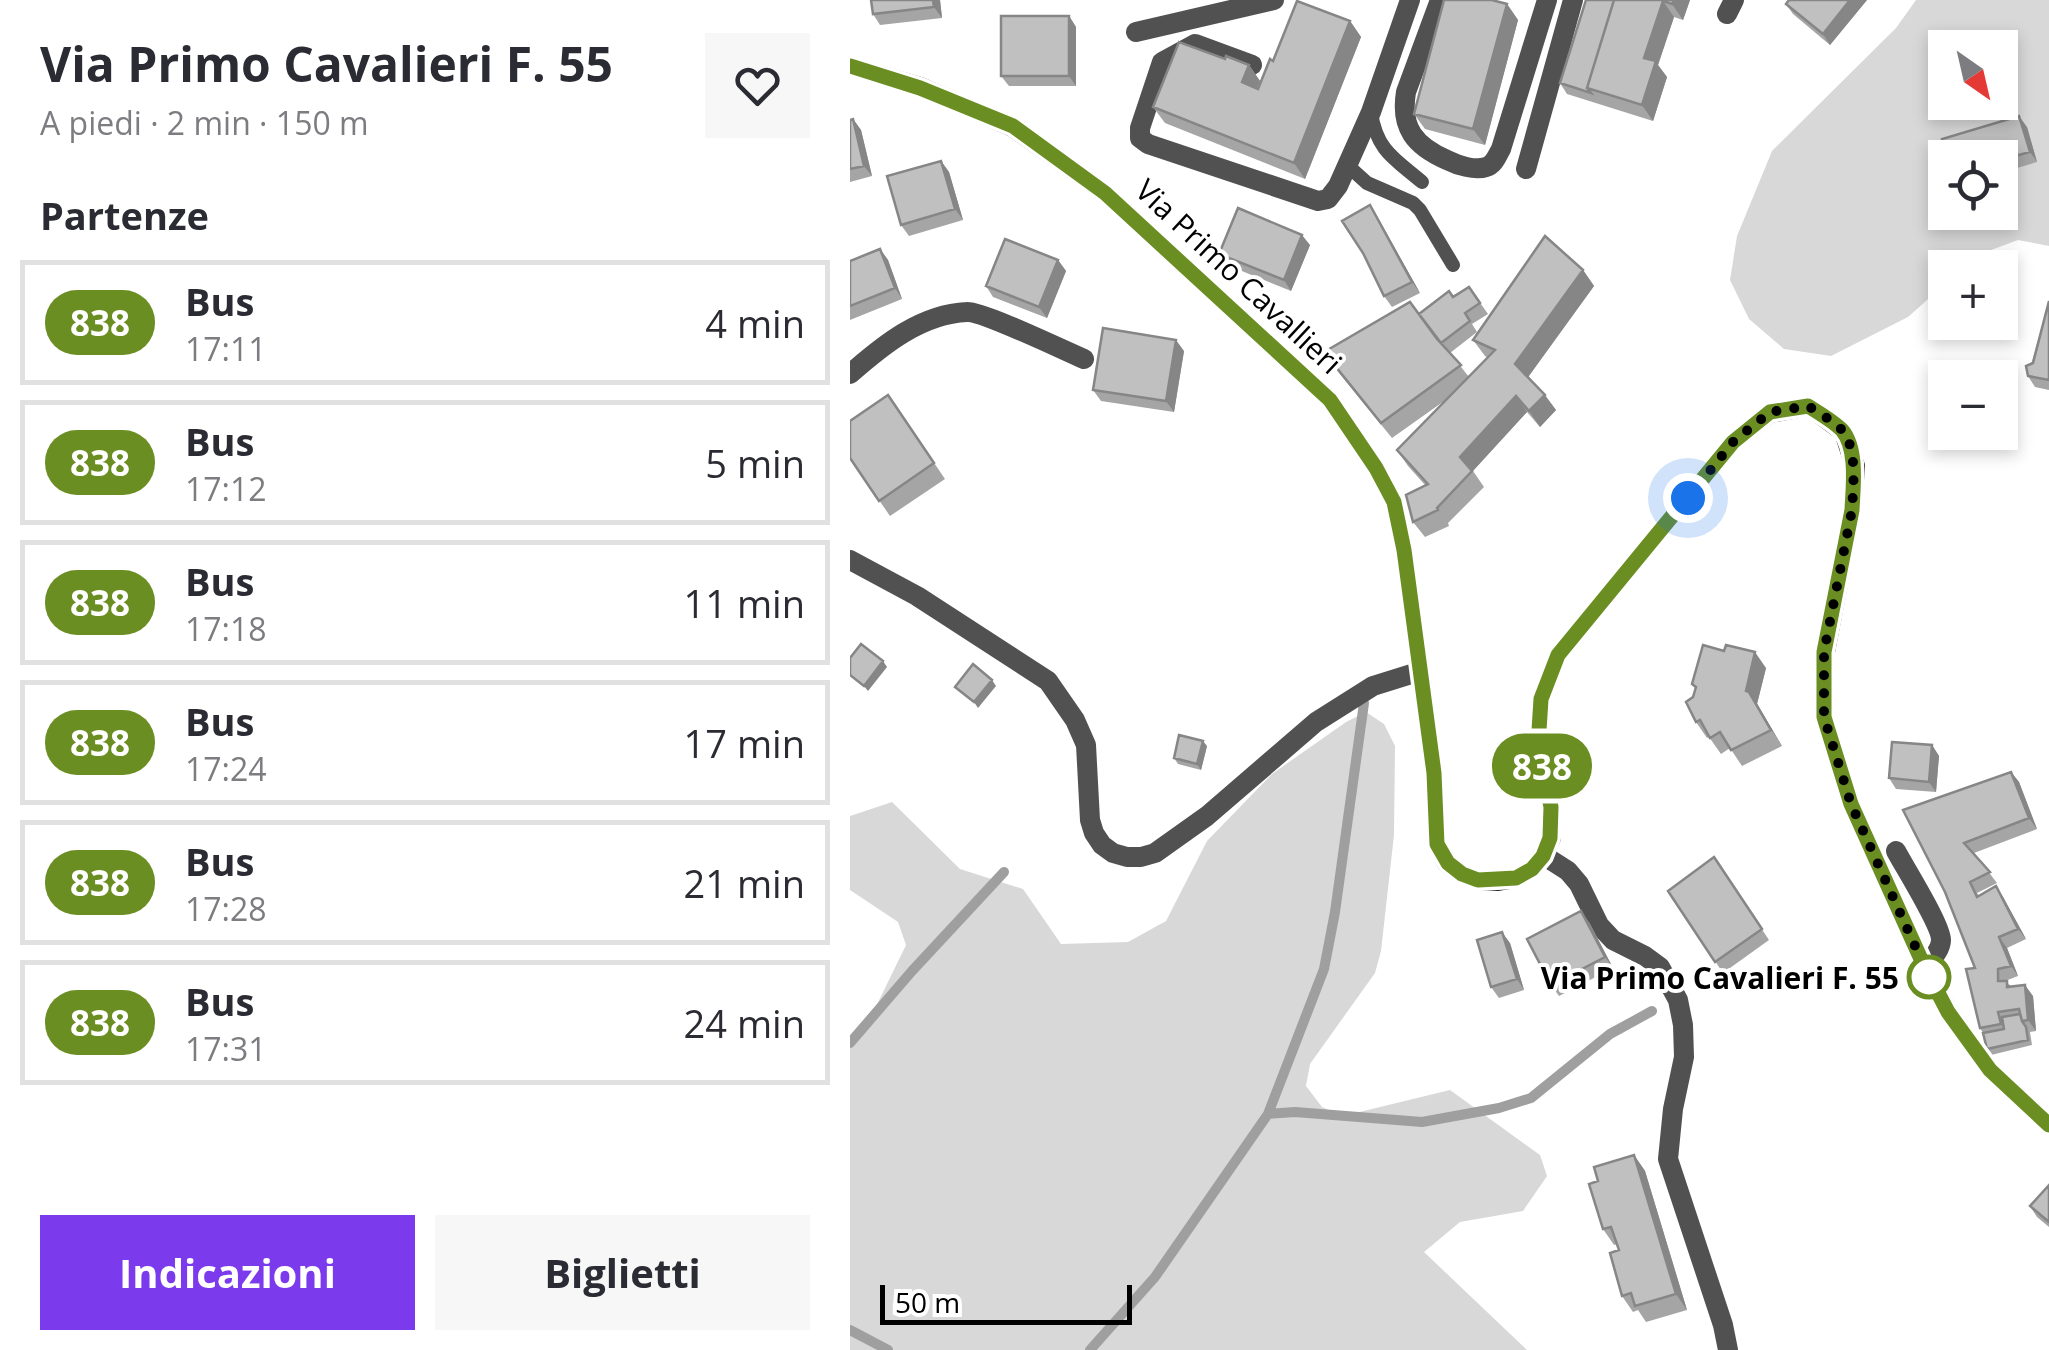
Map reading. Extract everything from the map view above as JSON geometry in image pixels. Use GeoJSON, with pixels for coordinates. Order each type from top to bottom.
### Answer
{"type":"FeatureCollection","features":[{"type":"Feature","properties":{"kind":"main road","name":"Via Primo Cavallieri"},"geometry":{"type":"LineString","coordinates":[[850,66],[920,88],[1013,126],[1105,193],[1330,400],[1394,502],[1434,773],[1437,844],[1448,863],[1478,880],[1516,878],[1532,869],[1543,856]]}},
{"type":"Feature","properties":{"kind":"main road"},"geometry":{"type":"LineString","coordinates":[[1543,856],[1550,838],[1551,807],[1538,746],[1541,699],[1558,655],[1733,442],[1770,412],[1808,406],[1844,432],[1855,466],[1852,510],[1824,652],[1824,717],[1851,804],[1948,1012],[1990,1070],[2049,1124]]}},
{"type":"Feature","properties":{"kind":"street"},"geometry":{"type":"LineString","coordinates":[[1136,32],[1274,0]]}},
{"type":"Feature","properties":{"kind":"street"},"geometry":{"type":"LineString","coordinates":[[1252,65],[1195,44],[1162,62],[1140,138],[1318,201],[1328,199],[1371,112],[1410,0]]}},
{"type":"Feature","properties":{"kind":"street"},"geometry":{"type":"LineString","coordinates":[[1440,0],[1406,92],[1408,124],[1415,141],[1431,154],[1459,166],[1484,168],[1494,162],[1501,149],[1547,0]]}},
{"type":"Feature","properties":{"kind":"street"},"geometry":{"type":"LineString","coordinates":[[1526,168],[1573,0]]}},
{"type":"Feature","properties":{"kind":"street"},"geometry":{"type":"LineString","coordinates":[[850,374],[906,330],[970,311],[1084,359]]}},
{"type":"Feature","properties":{"kind":"street"},"geometry":{"type":"LineString","coordinates":[[850,560],[917,596],[1048,681],[1075,720],[1086,745],[1094,833],[1102,845],[1127,857],[1155,853],[1207,816],[1316,722],[1373,686],[1420,672]]}},
{"type":"Feature","properties":{"kind":"street"},"geometry":{"type":"LineString","coordinates":[[1896,851],[1942,938],[1925,968]]}},
{"type":"Feature","properties":{"kind":"street"},"geometry":{"type":"LineString","coordinates":[[1543,856],[1568,871],[1579,884],[1599,925],[1613,940],[1660,967],[1678,1000],[1684,1057],[1668,1160],[1728,1350]]}},
{"type":"Feature","properties":{"kind":"lane"},"geometry":{"type":"LineString","coordinates":[[1371,112],[1378,139],[1386,151],[1422,182]]}},
{"type":"Feature","properties":{"kind":"lane"},"geometry":{"type":"LineString","coordinates":[[1347,164],[1367,183],[1413,203],[1452,265]]}},
{"type":"Feature","properties":{"kind":"shaded area"},"geometry":{"type":"Polygon","coordinates":[[[1916,0],[2049,0],[2049,246],[2018,240],[1991,250],[1928,250],[1928,299],[1908,317],[1831,356],[1784,349],[1749,319],[1730,280],[1737,236],[1772,151],[1896,28],[1916,0]]]}},
{"type":"Feature","properties":{"kind":"shaded area"},"geometry":{"type":"Polygon","coordinates":[[[1366,712],[1384,724],[1395,746],[1394,835],[1381,951],[1375,973],[1310,1064],[1306,1086],[1322,1107],[1343,1116],[1450,1090],[1540,1155],[1547,1176],[1523,1211],[1460,1222],[1424,1252],[1527,1350],[850,1350],[850,1042],[867,1025],[906,945],[898,922],[850,890],[850,816],[892,802],[960,869],[1023,889],[1061,944],[1128,942],[1166,921],[1207,841],[1272,774],[1366,712]]]}},
{"type":"Feature","properties":{"kind":"building"},"geometry":{"type":"Polygon","coordinates":[[[871,0],[933,0],[934,7],[873,14],[871,0]]]}},
{"type":"Feature","properties":{"kind":"building"},"geometry":{"type":"Polygon","coordinates":[[[1444,0],[1492,0],[1507,4],[1473,129],[1414,114],[1444,0]]]}},
{"type":"Feature","properties":{"kind":"building"},"geometry":{"type":"Polygon","coordinates":[[[1586,0],[1614,0],[1587,88],[1591,93],[1560,83],[1586,0]]]}},
{"type":"Feature","properties":{"kind":"building"},"geometry":{"type":"Polygon","coordinates":[[[1614,0],[1674,0],[1672,4],[1663,1],[1644,58],[1656,61],[1642,105],[1587,88],[1614,0]]]}},
{"type":"Feature","properties":{"kind":"building"},"geometry":{"type":"Polygon","coordinates":[[[1789,0],[1850,0],[1823,34],[1786,4],[1789,0]]]}},
{"type":"Feature","properties":{"kind":"building"},"geometry":{"type":"Polygon","coordinates":[[[1297,1],[1350,21],[1294,163],[1153,107],[1179,42],[1249,65],[1242,82],[1258,89],[1297,1]]]}},
{"type":"Feature","properties":{"kind":"building"},"geometry":{"type":"Polygon","coordinates":[[[1001,16],[1069,16],[1069,76],[1001,76],[1001,16]]]}},
{"type":"Feature","properties":{"kind":"building"},"geometry":{"type":"Polygon","coordinates":[[[2018,116],[2030,152],[2018,155],[2018,140],[1942,140],[2006,120],[2018,120],[2018,116]]]}},
{"type":"Feature","properties":{"kind":"building"},"geometry":{"type":"Polygon","coordinates":[[[853,119],[864,166],[850,169],[850,120],[853,119]]]}},
{"type":"Feature","properties":{"kind":"building"},"geometry":{"type":"Polygon","coordinates":[[[941,161],[955,209],[901,225],[887,176],[941,161]]]}},
{"type":"Feature","properties":{"kind":"building"},"geometry":{"type":"Polygon","coordinates":[[[1370,205],[1412,282],[1384,296],[1342,221],[1370,205]]]}},
{"type":"Feature","properties":{"kind":"building"},"geometry":{"type":"Polygon","coordinates":[[[1238,208],[1302,235],[1284,280],[1219,254],[1238,208]]]}},
{"type":"Feature","properties":{"kind":"building"},"geometry":{"type":"Polygon","coordinates":[[[1545,236],[1583,270],[1515,364],[1545,395],[1529,411],[1516,396],[1460,457],[1472,471],[1438,510],[1413,522],[1406,495],[1428,484],[1397,450],[1495,350],[1473,340],[1545,236]]]}},
{"type":"Feature","properties":{"kind":"building"},"geometry":{"type":"Polygon","coordinates":[[[1005,239],[1058,260],[1039,307],[986,286],[1005,239]]]}},
{"type":"Feature","properties":{"kind":"building"},"geometry":{"type":"Polygon","coordinates":[[[880,249],[895,288],[850,306],[850,261],[880,249]]]}},
{"type":"Feature","properties":{"kind":"building"},"geometry":{"type":"Polygon","coordinates":[[[1469,287],[1480,303],[1465,313],[1470,321],[1441,343],[1419,314],[1449,291],[1453,297],[1469,287]]]}},
{"type":"Feature","properties":{"kind":"building"},"geometry":{"type":"Polygon","coordinates":[[[2049,301],[2049,380],[2028,376],[2026,366],[2033,363],[2049,301]]]}},
{"type":"Feature","properties":{"kind":"building"},"geometry":{"type":"Polygon","coordinates":[[[1410,302],[1461,365],[1381,423],[1324,352],[1410,302]]]}},
{"type":"Feature","properties":{"kind":"building"},"geometry":{"type":"Polygon","coordinates":[[[1103,328],[1176,340],[1166,401],[1093,390],[1103,328]]]}},
{"type":"Feature","properties":{"kind":"building"},"geometry":{"type":"Polygon","coordinates":[[[888,395],[934,463],[879,501],[850,458],[850,421],[888,395]]]}},
{"type":"Feature","properties":{"kind":"building"},"geometry":{"type":"Polygon","coordinates":[[[861,644],[883,661],[864,686],[850,675],[850,658],[861,644]]]}},
{"type":"Feature","properties":{"kind":"building"},"geometry":{"type":"Polygon","coordinates":[[[1703,645],[1724,651],[1726,645],[1755,652],[1746,691],[1771,730],[1731,750],[1720,732],[1710,738],[1700,720],[1696,722],[1686,702],[1693,697],[1696,687],[1692,684],[1703,645]]]}},
{"type":"Feature","properties":{"kind":"building"},"geometry":{"type":"Polygon","coordinates":[[[973,664],[992,680],[974,702],[955,687],[973,664]]]}},
{"type":"Feature","properties":{"kind":"building"},"geometry":{"type":"Polygon","coordinates":[[[1179,735],[1203,741],[1197,764],[1174,758],[1179,735]]]}},
{"type":"Feature","properties":{"kind":"building"},"geometry":{"type":"Polygon","coordinates":[[[1892,742],[1932,745],[1929,782],[1889,778],[1892,742]]]}},
{"type":"Feature","properties":{"kind":"building"},"geometry":{"type":"Polygon","coordinates":[[[2011,772],[2029,818],[1964,843],[1990,872],[1970,882],[1977,897],[1996,886],[2018,929],[1999,937],[2011,966],[1998,969],[1998,981],[2007,981],[2007,987],[2025,985],[2028,1020],[2022,1021],[2019,1009],[1998,1012],[2001,1024],[1980,1028],[1966,969],[1975,968],[1945,892],[1903,810],[2011,772]]]}},
{"type":"Feature","properties":{"kind":"building"},"geometry":{"type":"Polygon","coordinates":[[[1714,857],[1762,929],[1715,962],[1668,891],[1714,857]]]}},
{"type":"Feature","properties":{"kind":"building"},"geometry":{"type":"Polygon","coordinates":[[[1581,911],[1605,957],[1551,985],[1527,939],[1581,911]]]}},
{"type":"Feature","properties":{"kind":"building"},"geometry":{"type":"Polygon","coordinates":[[[1502,932],[1517,979],[1491,987],[1477,940],[1502,932]]]}},
{"type":"Feature","properties":{"kind":"building"},"geometry":{"type":"Polygon","coordinates":[[[2020,1014],[2028,1040],[1987,1049],[1983,1033],[2004,1029],[2002,1017],[2020,1014]]]}},
{"type":"Feature","properties":{"kind":"building"},"geometry":{"type":"Polygon","coordinates":[[[1634,1155],[1676,1294],[1635,1306],[1631,1293],[1622,1296],[1610,1253],[1619,1250],[1611,1227],[1603,1229],[1589,1184],[1598,1181],[1594,1167],[1634,1155]]]}},
{"type":"Feature","properties":{"kind":"building"},"geometry":{"type":"Polygon","coordinates":[[[2049,1185],[2049,1222],[2030,1206],[2049,1185]]]}},
{"type":"Feature","properties":{"kind":"waterway"},"geometry":{"type":"LineString","coordinates":[[1090,1350],[1155,1277],[1268,1114],[1324,969],[1364,703]]}},
{"type":"Feature","properties":{"kind":"waterway"},"geometry":{"type":"LineString","coordinates":[[850,1043],[1004,872]]}},
{"type":"Feature","properties":{"kind":"waterway"},"geometry":{"type":"LineString","coordinates":[[1268,1114],[1295,1112],[1422,1122],[1499,1108],[1531,1098],[1610,1034],[1652,1011]]}},
{"type":"Feature","properties":{"kind":"waterway"},"geometry":{"type":"LineString","coordinates":[[850,1330],[888,1350]]}},
{"type":"Feature","properties":{"kind":"bus line","name":"838"},"geometry":{"type":"LineString","coordinates":[[850,66],[920,88],[1013,126],[1105,193],[1330,400],[1394,502],[1434,773],[1437,844],[1448,863],[1478,880],[1516,878],[1532,869],[1550,838],[1551,807],[1538,746],[1541,699],[1558,655],[1733,442],[1770,412],[1808,406],[1844,432],[1855,466],[1852,510],[1824,652],[1824,717],[1851,804],[1948,1012],[1990,1070],[2049,1125]]}},
{"type":"Feature","properties":{"kind":"place","name":"Via Primo Cavalieri F. 55"},"geometry":{"type":"Point","coordinates":[1929,977]}},
{"type":"Feature","properties":{"kind":"route"},"geometry":{"type":"LineString","coordinates":[[1688,498],[1733,442],[1770,412],[1808,406],[1844,432],[1855,466],[1852,510],[1824,652],[1824,717],[1851,804],[1929,977]]}}]}
